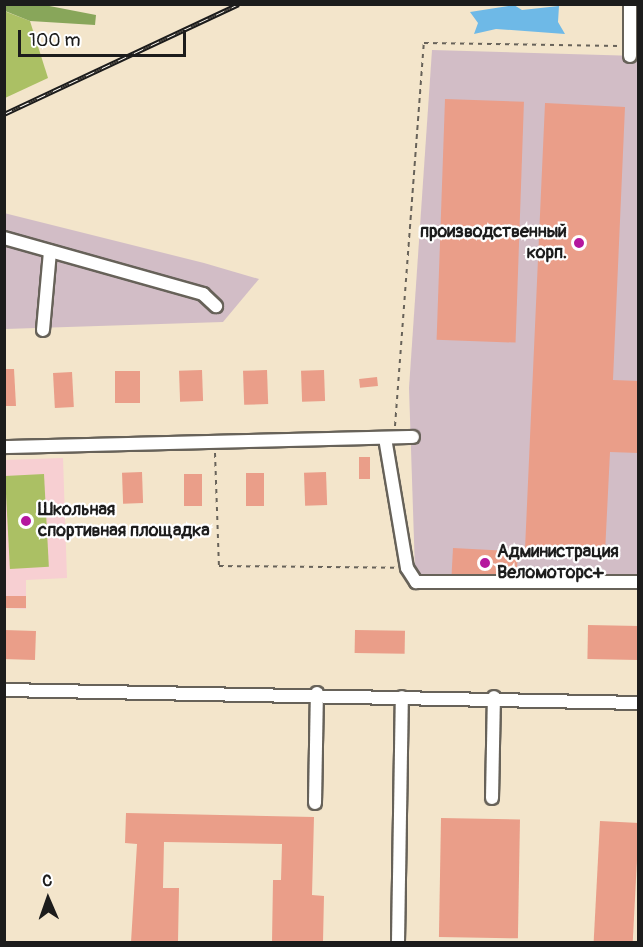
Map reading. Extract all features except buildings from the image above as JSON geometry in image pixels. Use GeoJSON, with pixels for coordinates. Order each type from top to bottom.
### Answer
{"type":"FeatureCollection","features":[{"type":"Feature","properties":{"kind":"street"},"geometry":{"type":"LineString","coordinates":[[630,4],[630,51]]}},
{"type":"Feature","properties":{"kind":"street"},"geometry":{"type":"LineString","coordinates":[[4,238],[203,294],[216,306]]}},
{"type":"Feature","properties":{"kind":"street"},"geometry":{"type":"LineString","coordinates":[[44,330],[50,251]]}},
{"type":"Feature","properties":{"kind":"street"},"geometry":{"type":"LineString","coordinates":[[4,447],[413,437]]}},
{"type":"Feature","properties":{"kind":"street"},"geometry":{"type":"LineString","coordinates":[[389,438],[407,568],[416,582],[639,582]]}},
{"type":"Feature","properties":{"kind":"street"},"geometry":{"type":"LineString","coordinates":[[4,690],[317,693],[639,703]]}},
{"type":"Feature","properties":{"kind":"street"},"geometry":{"type":"LineString","coordinates":[[315,802],[317,693]]}},
{"type":"Feature","properties":{"kind":"street"},"geometry":{"type":"LineString","coordinates":[[398,942],[402,697]]}},
{"type":"Feature","properties":{"kind":"street"},"geometry":{"type":"LineString","coordinates":[[492,798],[494,697]]}},
{"type":"Feature","properties":{"kind":"path"},"geometry":{"type":"LineString","coordinates":[[389,438],[424,43],[630,51]]}},
{"type":"Feature","properties":{"kind":"path"},"geometry":{"type":"LineString","coordinates":[[215,441],[219,566],[407,568]]}},
{"type":"Feature","properties":{"kind":"shaded area"},"geometry":{"type":"Polygon","coordinates":[[[432,50],[638,56],[638,579],[423,579],[415,571],[409,388],[432,50]]]}},
{"type":"Feature","properties":{"kind":"shaded area"},"geometry":{"type":"Polygon","coordinates":[[[4,213],[259,279],[223,322],[5,329],[4,213]]]}},
{"type":"Feature","properties":{"kind":"shaded area"},"geometry":{"type":"Polygon","coordinates":[[[63,458],[67,578],[26,580],[26,609],[5,608],[4,460],[63,458]]]}},
{"type":"Feature","properties":{"kind":"green space"},"geometry":{"type":"Polygon","coordinates":[[[39,4],[96,15],[95,25],[30,21],[5,11],[5,5],[39,4]]]}},
{"type":"Feature","properties":{"kind":"green space"},"geometry":{"type":"Polygon","coordinates":[[[4,11],[30,21],[48,78],[5,98],[4,11]]]}},
{"type":"Feature","properties":{"kind":"green space","name":"Школьная спортивная площадка"},"geometry":{"type":"Polygon","coordinates":[[[44,474],[49,567],[10,569],[5,476],[44,474]]]}},
{"type":"Feature","properties":{"kind":"water"},"geometry":{"type":"Polygon","coordinates":[[[514,5],[522,10],[559,6],[558,22],[565,34],[496,29],[474,34],[478,23],[470,12],[514,5]]]}},
{"type":"Feature","properties":{"kind":"railway"},"geometry":{"type":"LineString","coordinates":[[4,114],[239,4]]}},
{"type":"Feature","properties":{"kind":"place","name":"производственный корп."},"geometry":{"type":"Point","coordinates":[579,243]}},
{"type":"Feature","properties":{"kind":"place","name":"Школьная спортивная площадка"},"geometry":{"type":"Point","coordinates":[26,521]}},
{"type":"Feature","properties":{"kind":"place","name":"Администрация Веломоторс+"},"geometry":{"type":"Point","coordinates":[485,563]}}]}
